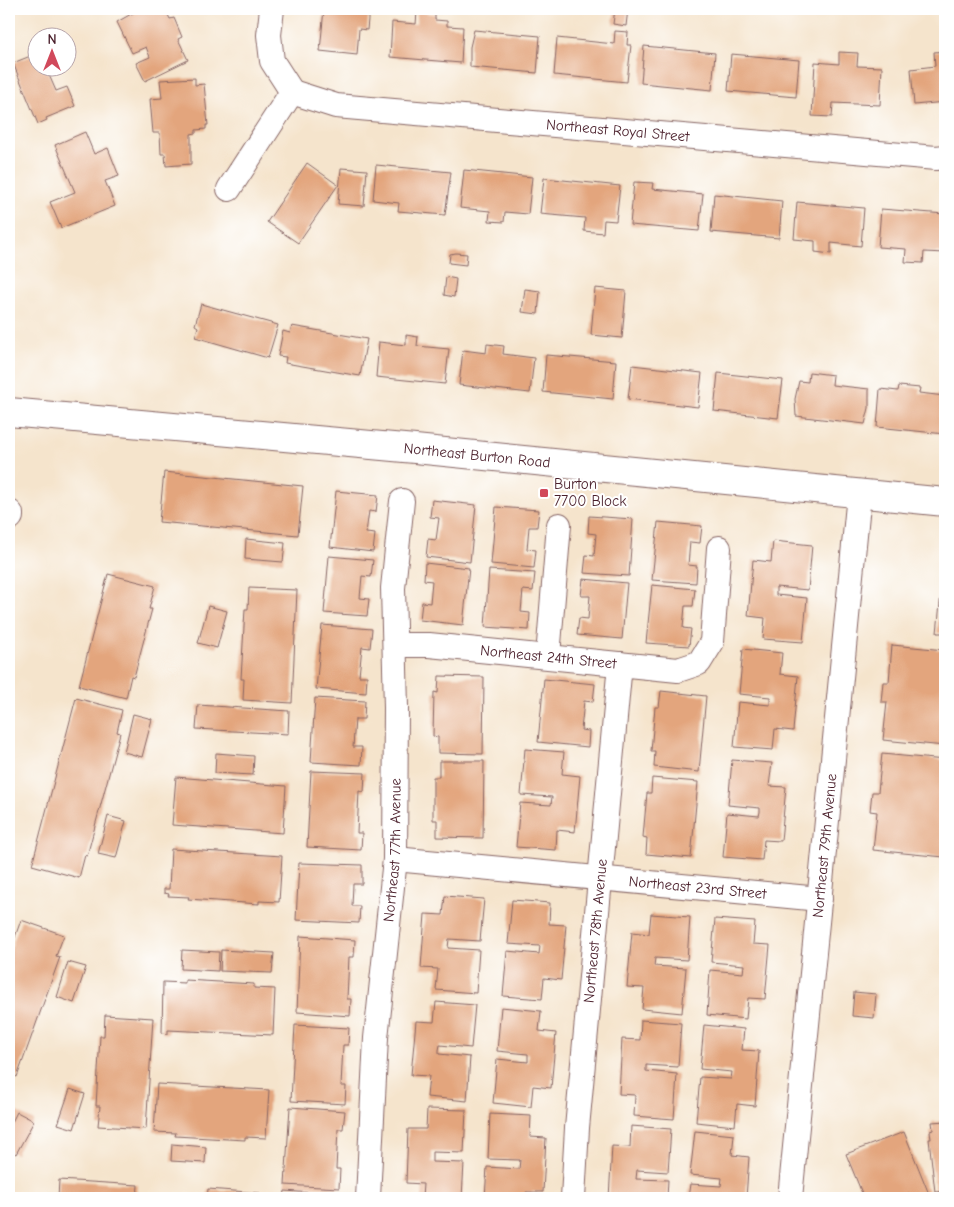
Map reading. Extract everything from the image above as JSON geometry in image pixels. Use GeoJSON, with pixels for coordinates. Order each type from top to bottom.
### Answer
{"type":"FeatureCollection","features":[{"type":"Feature","properties":{"kind":"main road","name":"Northeast Burton Road"},"geometry":{"type":"LineString","coordinates":[[9,412],[416,449],[945,502]]}},
{"type":"Feature","properties":{"kind":"street"},"geometry":{"type":"LineString","coordinates":[[229,189],[292,92],[272,61],[269,35],[272,9]]}},
{"type":"Feature","properties":{"kind":"street","name":"Northeast Royal Street"},"geometry":{"type":"LineString","coordinates":[[292,92],[336,106],[936,158],[945,157]]}},
{"type":"Feature","properties":{"kind":"street","name":"Northeast 79th Avenue"},"geometry":{"type":"LineString","coordinates":[[790,1198],[858,494]]}},
{"type":"Feature","properties":{"kind":"street","name":"Northeast 77th Avenue"},"geometry":{"type":"LineString","coordinates":[[368,1198],[376,1038],[395,860],[395,645],[393,588],[402,501]]}},
{"type":"Feature","properties":{"kind":"street"},"geometry":{"type":"LineString","coordinates":[[548,656],[559,525]]}},
{"type":"Feature","properties":{"kind":"street","name":"Northeast 24th Street"},"geometry":{"type":"LineString","coordinates":[[395,645],[429,645],[678,670],[699,663],[712,642],[719,548]]}},
{"type":"Feature","properties":{"kind":"street","name":"Northeast 78th Avenue"},"geometry":{"type":"LineString","coordinates":[[573,1198],[577,1128],[620,664]]}},
{"type":"Feature","properties":{"kind":"street","name":"Northeast 23rd Street"},"geometry":{"type":"LineString","coordinates":[[395,860],[820,899]]}},
{"type":"Feature","properties":{"kind":"building"},"geometry":{"type":"Polygon","coordinates":[[[140,9],[165,9],[170,19],[174,18],[182,37],[178,39],[188,60],[145,81],[136,63],[150,57],[146,47],[132,53],[117,22],[140,9]]]}},
{"type":"Feature","properties":{"kind":"building"},"geometry":{"type":"Polygon","coordinates":[[[324,9],[369,9],[367,30],[359,29],[357,55],[320,51],[324,9]]]}},
{"type":"Feature","properties":{"kind":"building"},"geometry":{"type":"Polygon","coordinates":[[[615,9],[628,9],[626,26],[613,24],[615,9]]]}},
{"type":"Feature","properties":{"kind":"building"},"geometry":{"type":"Polygon","coordinates":[[[417,12],[435,14],[435,20],[447,21],[447,26],[463,27],[461,63],[390,57],[392,22],[416,24],[417,12]]]}},
{"type":"Feature","properties":{"kind":"building"},"geometry":{"type":"Polygon","coordinates":[[[474,30],[540,36],[537,73],[470,67],[470,47],[474,30]]]}},
{"type":"Feature","properties":{"kind":"building"},"geometry":{"type":"Polygon","coordinates":[[[615,31],[628,32],[627,45],[631,45],[627,82],[554,75],[557,38],[614,44],[615,31]]]}},
{"type":"Feature","properties":{"kind":"building"},"geometry":{"type":"Polygon","coordinates":[[[644,46],[715,53],[712,90],[641,83],[644,46]]]}},
{"type":"Feature","properties":{"kind":"building"},"geometry":{"type":"Polygon","coordinates":[[[945,51],[945,102],[914,105],[911,69],[935,66],[934,52],[945,51]]]}},
{"type":"Feature","properties":{"kind":"building"},"geometry":{"type":"Polygon","coordinates":[[[839,52],[858,53],[857,66],[882,67],[880,105],[833,103],[832,117],[812,116],[815,62],[839,64],[839,52]]]}},
{"type":"Feature","properties":{"kind":"building"},"geometry":{"type":"Polygon","coordinates":[[[731,54],[799,60],[796,97],[728,91],[731,54]]]}},
{"type":"Feature","properties":{"kind":"building"},"geometry":{"type":"Polygon","coordinates":[[[28,57],[28,78],[50,78],[56,91],[67,87],[75,106],[46,118],[47,120],[38,124],[13,63],[28,57]]]}},
{"type":"Feature","properties":{"kind":"building"},"geometry":{"type":"Polygon","coordinates":[[[195,78],[195,85],[204,84],[208,125],[206,125],[206,129],[196,130],[196,133],[191,134],[191,164],[166,166],[165,154],[161,154],[160,133],[153,133],[150,99],[162,98],[160,80],[195,78]]]}},
{"type":"Feature","properties":{"kind":"building"},"geometry":{"type":"Polygon","coordinates":[[[85,132],[94,154],[108,148],[119,176],[105,181],[115,206],[61,228],[50,202],[75,192],[55,145],[85,132]]]}},
{"type":"Feature","properties":{"kind":"building"},"geometry":{"type":"Polygon","coordinates":[[[307,163],[338,185],[298,243],[267,222],[307,163]]]}},
{"type":"Feature","properties":{"kind":"building"},"geometry":{"type":"Polygon","coordinates":[[[376,165],[451,172],[445,215],[398,211],[399,203],[373,200],[376,165]]]}},
{"type":"Feature","properties":{"kind":"building"},"geometry":{"type":"Polygon","coordinates":[[[341,168],[367,170],[364,206],[338,204],[341,168]]]}},
{"type":"Feature","properties":{"kind":"building"},"geometry":{"type":"Polygon","coordinates":[[[464,170],[532,177],[528,214],[505,212],[504,222],[489,221],[490,211],[460,208],[464,170]]]}},
{"type":"Feature","properties":{"kind":"building"},"geometry":{"type":"Polygon","coordinates":[[[544,178],[620,186],[616,221],[604,220],[603,233],[584,231],[585,218],[540,214],[544,178]]]}},
{"type":"Feature","properties":{"kind":"building"},"geometry":{"type":"Polygon","coordinates":[[[634,182],[653,183],[652,189],[703,194],[699,231],[630,225],[634,182]]]}},
{"type":"Feature","properties":{"kind":"building"},"geometry":{"type":"Polygon","coordinates":[[[714,194],[782,201],[779,238],[711,232],[714,194]]]}},
{"type":"Feature","properties":{"kind":"building"},"geometry":{"type":"Polygon","coordinates":[[[797,202],[864,208],[861,246],[831,243],[831,254],[815,252],[815,241],[794,239],[797,202]]]}},
{"type":"Feature","properties":{"kind":"building"},"geometry":{"type":"Polygon","coordinates":[[[881,209],[945,214],[945,253],[924,252],[923,263],[905,262],[906,249],[878,247],[881,209]]]}},
{"type":"Feature","properties":{"kind":"building"},"geometry":{"type":"Polygon","coordinates":[[[450,254],[467,254],[466,265],[449,263],[450,254]]]}},
{"type":"Feature","properties":{"kind":"building"},"geometry":{"type":"Polygon","coordinates":[[[446,277],[456,279],[454,297],[444,295],[446,277]]]}},
{"type":"Feature","properties":{"kind":"building"},"geometry":{"type":"Polygon","coordinates":[[[595,288],[626,291],[622,338],[591,335],[595,288]]]}},
{"type":"Feature","properties":{"kind":"building"},"geometry":{"type":"Polygon","coordinates":[[[525,289],[540,291],[538,314],[522,312],[525,289]]]}},
{"type":"Feature","properties":{"kind":"building"},"geometry":{"type":"Polygon","coordinates":[[[201,304],[278,325],[268,358],[195,337],[198,327],[195,325],[201,304]]]}},
{"type":"Feature","properties":{"kind":"building"},"geometry":{"type":"Polygon","coordinates":[[[292,326],[367,339],[360,376],[285,363],[286,357],[278,356],[283,331],[290,333],[292,326]]]}},
{"type":"Feature","properties":{"kind":"building"},"geometry":{"type":"Polygon","coordinates":[[[406,335],[418,337],[417,346],[449,349],[445,384],[376,377],[379,342],[406,345],[406,335]]]}},
{"type":"Feature","properties":{"kind":"building"},"geometry":{"type":"Polygon","coordinates":[[[487,344],[504,346],[503,354],[534,358],[530,393],[459,385],[463,350],[486,353],[487,344]]]}},
{"type":"Feature","properties":{"kind":"building"},"geometry":{"type":"Polygon","coordinates":[[[546,355],[616,361],[613,399],[543,392],[546,355]]]}},
{"type":"Feature","properties":{"kind":"building"},"geometry":{"type":"Polygon","coordinates":[[[632,365],[702,373],[698,407],[628,399],[632,365]]]}},
{"type":"Feature","properties":{"kind":"building"},"geometry":{"type":"Polygon","coordinates":[[[809,372],[833,375],[832,385],[869,389],[869,408],[865,424],[796,416],[795,399],[799,381],[808,382],[809,372]]]}},
{"type":"Feature","properties":{"kind":"building"},"geometry":{"type":"Polygon","coordinates":[[[718,373],[783,380],[778,418],[714,411],[718,373]]]}},
{"type":"Feature","properties":{"kind":"building"},"geometry":{"type":"Polygon","coordinates":[[[899,386],[920,388],[919,393],[945,396],[945,434],[877,427],[880,389],[898,391],[899,386]]]}},
{"type":"Feature","properties":{"kind":"building"},"geometry":{"type":"Polygon","coordinates":[[[164,472],[303,486],[298,535],[159,522],[164,472]]]}},
{"type":"Feature","properties":{"kind":"building"},"geometry":{"type":"Polygon","coordinates":[[[336,491],[378,495],[376,512],[369,511],[366,533],[375,534],[373,552],[330,547],[336,491]]]}},
{"type":"Feature","properties":{"kind":"building"},"geometry":{"type":"Polygon","coordinates":[[[432,500],[476,505],[470,562],[426,557],[428,539],[436,540],[439,518],[430,517],[432,500]]]}},
{"type":"Feature","properties":{"kind":"building"},"geometry":{"type":"Polygon","coordinates":[[[496,507],[539,510],[537,527],[529,527],[527,549],[536,550],[534,568],[491,564],[496,507]]]}},
{"type":"Feature","properties":{"kind":"building"},"geometry":{"type":"Polygon","coordinates":[[[589,516],[633,519],[629,576],[584,573],[586,555],[594,556],[596,534],[588,533],[589,516]]]}},
{"type":"Feature","properties":{"kind":"building"},"geometry":{"type":"Polygon","coordinates":[[[658,522],[702,526],[700,543],[690,542],[688,565],[697,566],[696,583],[652,580],[658,522]]]}},
{"type":"Feature","properties":{"kind":"building"},"geometry":{"type":"Polygon","coordinates":[[[246,539],[285,543],[283,562],[245,559],[246,539]]]}},
{"type":"Feature","properties":{"kind":"building"},"geometry":{"type":"Polygon","coordinates":[[[773,541],[812,545],[808,590],[776,587],[776,595],[807,598],[803,642],[763,639],[765,618],[748,616],[753,560],[771,562],[773,541]]]}},
{"type":"Feature","properties":{"kind":"building"},"geometry":{"type":"Polygon","coordinates":[[[329,556],[373,560],[371,577],[362,576],[360,598],[369,599],[367,616],[324,613],[329,556]]]}},
{"type":"Feature","properties":{"kind":"building"},"geometry":{"type":"Polygon","coordinates":[[[425,563],[469,568],[463,625],[420,620],[422,602],[430,603],[432,581],[424,580],[425,563]]]}},
{"type":"Feature","properties":{"kind":"building"},"geometry":{"type":"Polygon","coordinates":[[[944,563],[945,633],[937,633],[944,563]]]}},
{"type":"Feature","properties":{"kind":"building"},"geometry":{"type":"Polygon","coordinates":[[[489,570],[535,573],[533,591],[523,590],[521,612],[530,613],[529,630],[485,627],[489,570]]]}},
{"type":"Feature","properties":{"kind":"building"},"geometry":{"type":"Polygon","coordinates":[[[108,574],[155,586],[149,609],[152,609],[134,677],[131,676],[126,698],[79,686],[108,574]]]}},
{"type":"Feature","properties":{"kind":"building"},"geometry":{"type":"Polygon","coordinates":[[[583,579],[627,583],[622,639],[577,635],[579,618],[588,619],[590,596],[581,596],[583,579]]]}},
{"type":"Feature","properties":{"kind":"building"},"geometry":{"type":"Polygon","coordinates":[[[652,585],[695,589],[693,606],[685,606],[683,628],[691,629],[689,646],[646,643],[652,585]]]}},
{"type":"Feature","properties":{"kind":"building"},"geometry":{"type":"Polygon","coordinates":[[[249,588],[297,590],[292,703],[243,700],[244,679],[241,679],[245,609],[248,609],[249,588]]]}},
{"type":"Feature","properties":{"kind":"building"},"geometry":{"type":"Polygon","coordinates":[[[208,606],[227,611],[217,648],[198,643],[208,606]]]}},
{"type":"Feature","properties":{"kind":"building"},"geometry":{"type":"Polygon","coordinates":[[[322,625],[372,629],[370,648],[362,647],[359,676],[367,676],[366,693],[316,689],[322,625]]]}},
{"type":"Feature","properties":{"kind":"building"},"geometry":{"type":"Polygon","coordinates":[[[892,645],[945,650],[945,746],[883,740],[887,702],[881,702],[883,682],[889,682],[892,645]]]}},
{"type":"Feature","properties":{"kind":"building"},"geometry":{"type":"Polygon","coordinates":[[[743,649],[782,653],[780,674],[798,676],[793,731],[775,729],[773,750],[734,747],[738,702],[770,705],[770,697],[739,694],[743,649]]]}},
{"type":"Feature","properties":{"kind":"building"},"geometry":{"type":"Polygon","coordinates":[[[439,676],[484,677],[483,754],[438,753],[438,737],[433,736],[434,692],[438,693],[439,676]]]}},
{"type":"Feature","properties":{"kind":"building"},"geometry":{"type":"Polygon","coordinates":[[[544,679],[595,684],[593,702],[584,701],[581,730],[589,731],[588,747],[538,742],[544,679]]]}},
{"type":"Feature","properties":{"kind":"building"},"geometry":{"type":"Polygon","coordinates":[[[661,691],[706,696],[699,772],[654,767],[655,751],[651,751],[655,707],[659,707],[661,691]]]}},
{"type":"Feature","properties":{"kind":"building"},"geometry":{"type":"Polygon","coordinates":[[[76,698],[122,710],[117,732],[120,733],[87,856],[85,855],[79,878],[32,865],[76,698]]]}},
{"type":"Feature","properties":{"kind":"building"},"geometry":{"type":"Polygon","coordinates":[[[315,698],[365,701],[364,719],[355,719],[353,747],[362,747],[361,765],[311,762],[315,698]]]}},
{"type":"Feature","properties":{"kind":"building"},"geometry":{"type":"Polygon","coordinates":[[[198,705],[289,711],[288,734],[196,729],[198,705]]]}},
{"type":"Feature","properties":{"kind":"building"},"geometry":{"type":"Polygon","coordinates":[[[133,714],[152,719],[142,757],[124,752],[133,714]]]}},
{"type":"Feature","properties":{"kind":"building"},"geometry":{"type":"Polygon","coordinates":[[[525,749],[564,752],[562,774],[580,776],[575,832],[557,830],[556,850],[516,847],[520,803],[551,805],[552,797],[521,795],[525,749]]]}},
{"type":"Feature","properties":{"kind":"building"},"geometry":{"type":"Polygon","coordinates":[[[216,753],[254,756],[253,775],[215,773],[216,753]]]}},
{"type":"Feature","properties":{"kind":"building"},"geometry":{"type":"Polygon","coordinates":[[[882,754],[945,760],[944,857],[873,850],[877,812],[870,811],[872,792],[878,792],[882,754]]]}},
{"type":"Feature","properties":{"kind":"building"},"geometry":{"type":"Polygon","coordinates":[[[732,760],[772,763],[769,786],[786,787],[781,841],[764,840],[762,860],[723,857],[727,813],[759,816],[760,812],[760,808],[728,805],[732,760]]]}},
{"type":"Feature","properties":{"kind":"building"},"geometry":{"type":"Polygon","coordinates":[[[439,761],[484,761],[483,838],[437,837],[437,820],[433,820],[433,777],[439,777],[439,761]]]}},
{"type":"Feature","properties":{"kind":"building"},"geometry":{"type":"Polygon","coordinates":[[[311,771],[365,773],[364,792],[359,791],[357,833],[362,833],[361,850],[307,847],[311,771]]]}},
{"type":"Feature","properties":{"kind":"building"},"geometry":{"type":"Polygon","coordinates":[[[176,777],[286,786],[283,833],[172,825],[176,777]]]}},
{"type":"Feature","properties":{"kind":"building"},"geometry":{"type":"Polygon","coordinates":[[[652,778],[698,782],[691,858],[646,854],[647,838],[643,837],[647,793],[651,793],[652,778]]]}},
{"type":"Feature","properties":{"kind":"building"},"geometry":{"type":"Polygon","coordinates":[[[108,816],[126,821],[116,858],[98,854],[108,816]]]}},
{"type":"Feature","properties":{"kind":"building"},"geometry":{"type":"Polygon","coordinates":[[[171,849],[282,856],[279,902],[259,901],[259,904],[168,896],[169,894],[164,893],[164,889],[169,889],[171,849]]]}},
{"type":"Feature","properties":{"kind":"building"},"geometry":{"type":"Polygon","coordinates":[[[299,863],[362,865],[362,884],[353,884],[352,906],[360,906],[359,923],[296,920],[299,863]]]}},
{"type":"Feature","properties":{"kind":"building"},"geometry":{"type":"Polygon","coordinates":[[[445,896],[484,899],[480,941],[449,939],[448,948],[479,950],[476,993],[436,990],[438,969],[421,968],[425,914],[443,915],[445,896]]]}},
{"type":"Feature","properties":{"kind":"building"},"geometry":{"type":"Polygon","coordinates":[[[512,900],[550,903],[549,924],[566,925],[561,980],[544,978],[542,999],[503,996],[507,951],[539,954],[540,946],[508,944],[512,900]]]}},
{"type":"Feature","properties":{"kind":"building"},"geometry":{"type":"Polygon","coordinates":[[[651,914],[690,917],[687,960],[655,958],[654,966],[686,968],[682,1013],[642,1009],[644,988],[627,987],[632,932],[649,934],[651,914]]]}},
{"type":"Feature","properties":{"kind":"building"},"geometry":{"type":"Polygon","coordinates":[[[715,919],[755,922],[753,944],[770,945],[765,999],[748,998],[746,1019],[707,1015],[710,970],[743,973],[744,965],[711,962],[715,919]]]}},
{"type":"Feature","properties":{"kind":"building"},"geometry":{"type":"Polygon","coordinates":[[[21,920],[64,935],[56,956],[60,957],[17,1077],[15,1076],[9,1092],[9,954],[21,920]]]}},
{"type":"Feature","properties":{"kind":"building"},"geometry":{"type":"Polygon","coordinates":[[[300,936],[355,940],[354,957],[349,957],[347,999],[351,999],[350,1016],[297,1012],[300,936]]]}},
{"type":"Feature","properties":{"kind":"building"},"geometry":{"type":"Polygon","coordinates":[[[182,950],[219,952],[218,971],[181,969],[182,950]]]}},
{"type":"Feature","properties":{"kind":"building"},"geometry":{"type":"Polygon","coordinates":[[[221,950],[274,953],[272,973],[220,971],[221,950]]]}},
{"type":"Feature","properties":{"kind":"building"},"geometry":{"type":"Polygon","coordinates":[[[68,962],[86,967],[74,1003],[57,997],[68,962]]]}},
{"type":"Feature","properties":{"kind":"building"},"geometry":{"type":"Polygon","coordinates":[[[185,980],[254,984],[254,988],[275,989],[273,1035],[168,1030],[168,1034],[162,1033],[163,982],[185,983],[185,980]]]}},
{"type":"Feature","properties":{"kind":"building"},"geometry":{"type":"Polygon","coordinates":[[[854,992],[876,994],[874,1018],[852,1016],[854,992]]]}},
{"type":"Feature","properties":{"kind":"building"},"geometry":{"type":"Polygon","coordinates":[[[436,1002],[475,1005],[471,1048],[440,1045],[439,1050],[439,1054],[470,1057],[467,1101],[427,1097],[429,1076],[411,1075],[416,1021],[434,1022],[436,1002]]]}},
{"type":"Feature","properties":{"kind":"building"},"geometry":{"type":"Polygon","coordinates":[[[501,1007],[541,1011],[539,1031],[556,1033],[551,1088],[533,1086],[531,1107],[493,1103],[497,1059],[528,1062],[528,1054],[497,1051],[501,1007]]]}},
{"type":"Feature","properties":{"kind":"building"},"geometry":{"type":"Polygon","coordinates":[[[105,1015],[153,1018],[146,1129],[98,1126],[100,1106],[96,1106],[100,1036],[104,1036],[105,1015]]]}},
{"type":"Feature","properties":{"kind":"building"},"geometry":{"type":"Polygon","coordinates":[[[641,1020],[681,1023],[678,1067],[646,1065],[646,1071],[677,1074],[674,1119],[634,1116],[635,1095],[619,1094],[622,1039],[640,1040],[641,1020]]]}},
{"type":"Feature","properties":{"kind":"building"},"geometry":{"type":"Polygon","coordinates":[[[295,1025],[349,1028],[348,1045],[343,1045],[341,1086],[346,1086],[345,1104],[291,1101],[295,1025]]]}},
{"type":"Feature","properties":{"kind":"building"},"geometry":{"type":"Polygon","coordinates":[[[704,1025],[744,1029],[742,1050],[759,1051],[755,1106],[737,1104],[735,1126],[696,1122],[700,1077],[731,1079],[732,1072],[700,1069],[704,1025]]]}},
{"type":"Feature","properties":{"kind":"building"},"geometry":{"type":"Polygon","coordinates":[[[157,1084],[269,1090],[266,1138],[245,1137],[245,1140],[175,1136],[176,1133],[154,1132],[157,1084]]]}},
{"type":"Feature","properties":{"kind":"building"},"geometry":{"type":"Polygon","coordinates":[[[70,1089],[85,1094],[74,1129],[58,1124],[70,1089]]]}},
{"type":"Feature","properties":{"kind":"building"},"geometry":{"type":"Polygon","coordinates":[[[290,1107],[345,1111],[343,1129],[338,1129],[336,1169],[340,1169],[339,1188],[285,1185],[290,1107]]]}},
{"type":"Feature","properties":{"kind":"building"},"geometry":{"type":"Polygon","coordinates":[[[427,1109],[466,1110],[464,1153],[432,1152],[432,1162],[464,1163],[462,1198],[422,1198],[423,1184],[406,1183],[408,1129],[426,1129],[427,1109]]]}},
{"type":"Feature","properties":{"kind":"building"},"geometry":{"type":"Polygon","coordinates":[[[17,1112],[34,1121],[16,1154],[9,1150],[9,1128],[17,1112]]]}},
{"type":"Feature","properties":{"kind":"building"},"geometry":{"type":"Polygon","coordinates":[[[490,1114],[531,1116],[530,1137],[546,1138],[543,1192],[526,1192],[526,1198],[485,1198],[487,1167],[519,1169],[520,1160],[488,1159],[490,1114]]]}},
{"type":"Feature","properties":{"kind":"building"},"geometry":{"type":"Polygon","coordinates":[[[945,1121],[945,1191],[935,1192],[929,1139],[931,1139],[930,1131],[933,1130],[932,1122],[945,1121]]]}},
{"type":"Feature","properties":{"kind":"building"},"geometry":{"type":"Polygon","coordinates":[[[631,1126],[671,1129],[668,1172],[637,1170],[636,1179],[668,1180],[667,1198],[609,1198],[612,1146],[630,1147],[631,1126]]]}},
{"type":"Feature","properties":{"kind":"building"},"geometry":{"type":"Polygon","coordinates":[[[695,1131],[734,1135],[732,1155],[749,1157],[746,1198],[688,1198],[690,1184],[721,1186],[722,1178],[690,1175],[695,1131]]]}},
{"type":"Feature","properties":{"kind":"building"},"geometry":{"type":"Polygon","coordinates":[[[904,1132],[929,1194],[918,1198],[911,1198],[909,1193],[895,1198],[864,1198],[846,1154],[904,1132]]]}},
{"type":"Feature","properties":{"kind":"building"},"geometry":{"type":"Polygon","coordinates":[[[172,1144],[206,1147],[205,1163],[171,1161],[172,1144]]]}},
{"type":"Feature","properties":{"kind":"building"},"geometry":{"type":"Polygon","coordinates":[[[59,1180],[138,1185],[137,1198],[58,1198],[59,1180]]]}},
{"type":"Feature","properties":{"kind":"building"},"geometry":{"type":"Polygon","coordinates":[[[208,1189],[260,1193],[259,1198],[207,1198],[208,1189]]]}},
{"type":"Feature","properties":{"kind":"building"},"geometry":{"type":"Polygon","coordinates":[[[285,1191],[338,1195],[338,1198],[284,1198],[285,1191]]]}},
{"type":"Feature","properties":{"kind":"place","name":"Burton 7700 Block"},"geometry":{"type":"Point","coordinates":[544,493]}}]}
